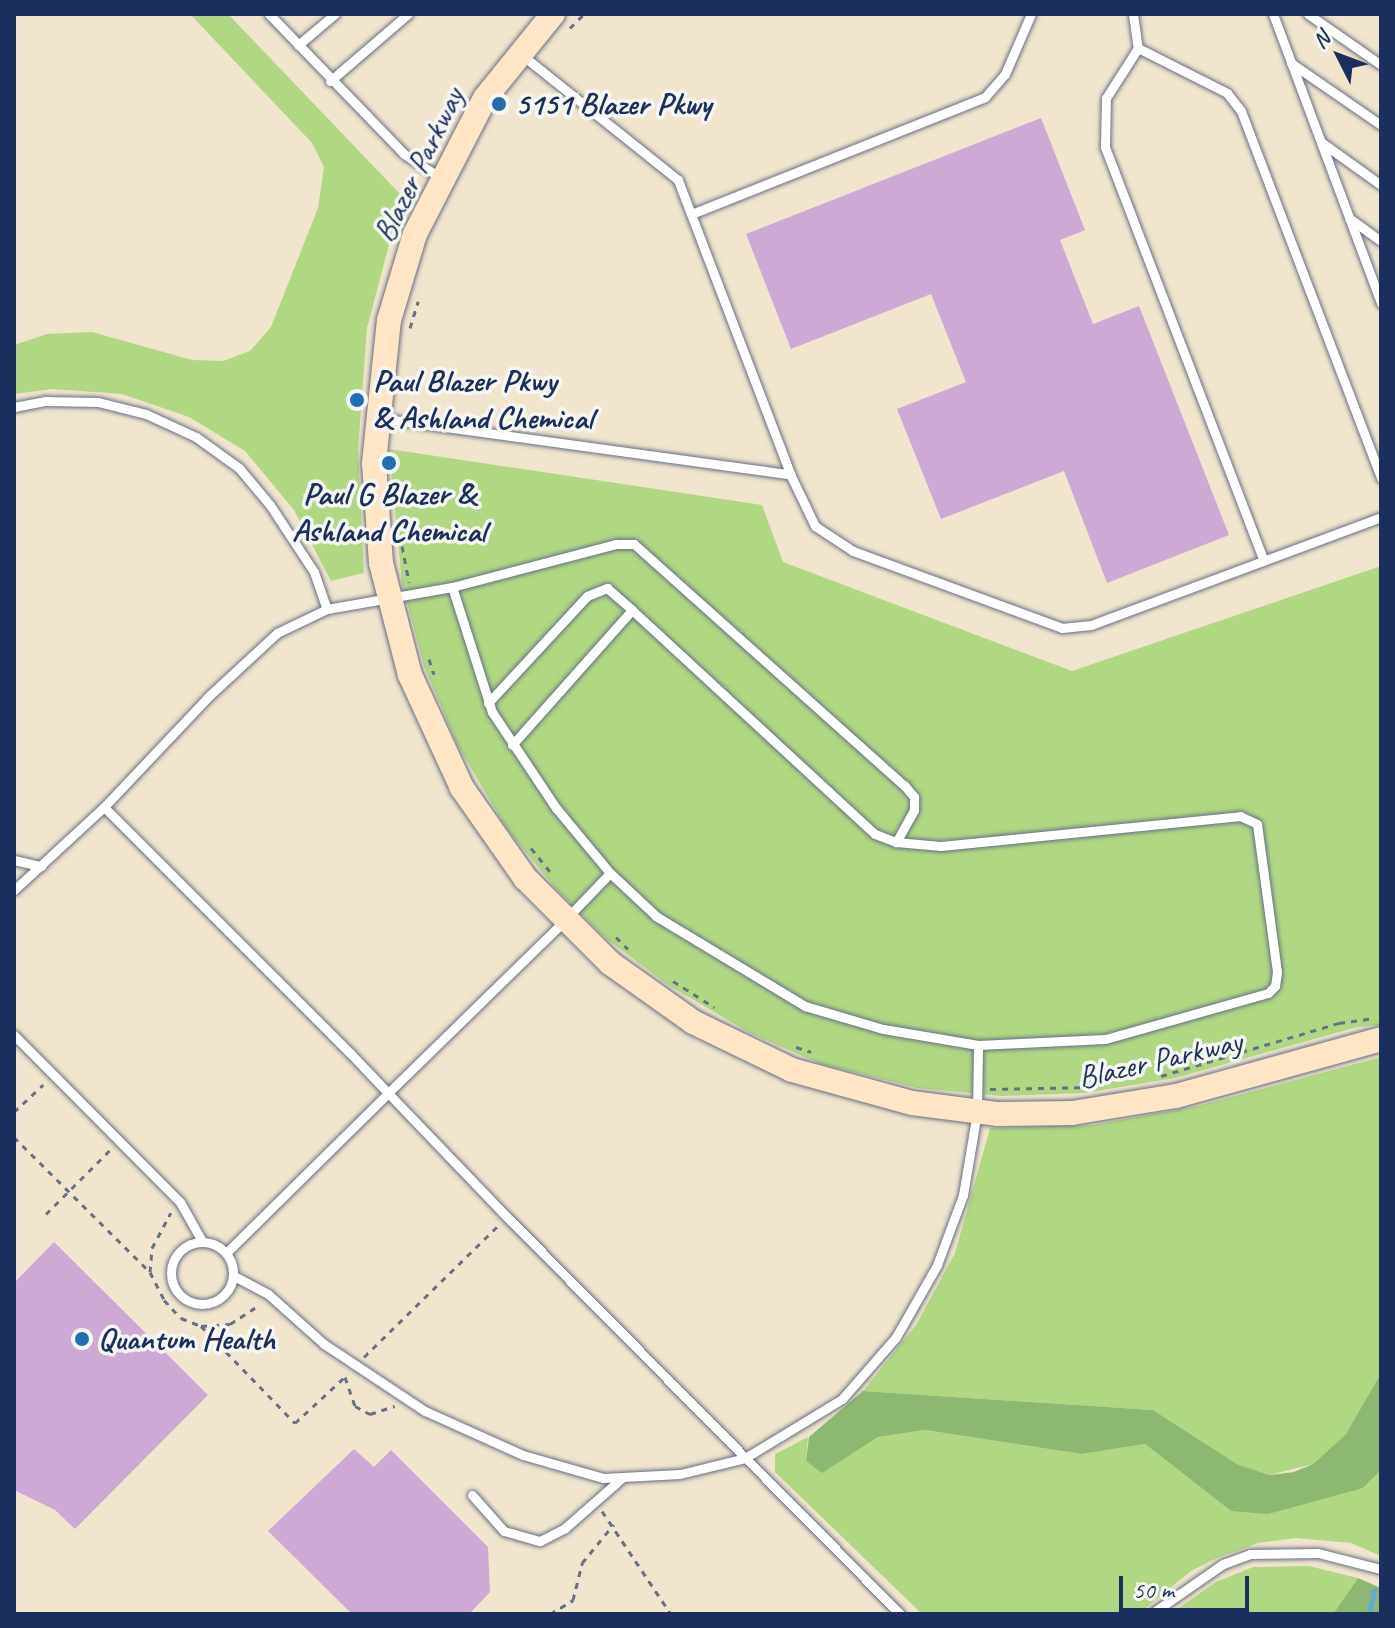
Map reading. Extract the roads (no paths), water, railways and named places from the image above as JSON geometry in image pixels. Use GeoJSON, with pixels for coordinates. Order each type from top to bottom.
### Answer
{"type":"FeatureCollection","features":[{"type":"Feature","properties":{"kind":"street","name":"Blazer Parkway"},"geometry":{"type":"LineString","coordinates":[[560,23],[519,53],[485,98],[441,178],[415,234],[389,320],[375,418],[377,524],[401,597],[410,675],[448,762],[503,850],[572,913],[657,999],[757,1055],[827,1083],[1072,1113],[1135,1104],[1381,1039]]}},
{"type":"Feature","properties":{"kind":"lane"},"geometry":{"type":"LineString","coordinates":[[269,14],[330,81],[404,154],[441,178]]}},
{"type":"Feature","properties":{"kind":"lane"},"geometry":{"type":"LineString","coordinates":[[298,45],[335,14]]}},
{"type":"Feature","properties":{"kind":"lane"},"geometry":{"type":"LineString","coordinates":[[330,81],[408,14]]}},
{"type":"Feature","properties":{"kind":"lane"},"geometry":{"type":"LineString","coordinates":[[694,213],[985,97],[1005,74],[1031,14]]}},
{"type":"Feature","properties":{"kind":"lane"},"geometry":{"type":"LineString","coordinates":[[1133,14],[1138,48],[1106,98],[1105,147],[1264,561]]}},
{"type":"Feature","properties":{"kind":"lane"},"geometry":{"type":"LineString","coordinates":[[1273,14],[1381,303]]}},
{"type":"Feature","properties":{"kind":"lane"},"geometry":{"type":"LineString","coordinates":[[1308,14],[1381,65]]}},
{"type":"Feature","properties":{"kind":"lane"},"geometry":{"type":"LineString","coordinates":[[1138,48],[1227,93],[1241,111],[1381,478]]}},
{"type":"Feature","properties":{"kind":"lane"},"geometry":{"type":"LineString","coordinates":[[519,53],[538,63],[678,180],[694,213],[790,474],[815,526],[853,551],[1062,628],[1091,625],[1381,517]]}},
{"type":"Feature","properties":{"kind":"lane"},"geometry":{"type":"LineString","coordinates":[[1291,63],[1381,125]]}},
{"type":"Feature","properties":{"kind":"lane"},"geometry":{"type":"LineString","coordinates":[[1321,142],[1381,185]]}},
{"type":"Feature","properties":{"kind":"lane"},"geometry":{"type":"LineString","coordinates":[[1349,218],[1381,241]]}},
{"type":"Feature","properties":{"kind":"lane"},"geometry":{"type":"LineString","coordinates":[[14,407],[45,401],[98,402],[146,414],[196,437],[239,468],[270,505],[314,572],[327,609]]}},
{"type":"Feature","properties":{"kind":"lane"},"geometry":{"type":"LineString","coordinates":[[375,418],[790,474]]}},
{"type":"Feature","properties":{"kind":"lane"},"geometry":{"type":"LineString","coordinates":[[14,890],[104,807],[208,697],[277,633],[327,609],[452,587],[616,544],[634,544],[904,785],[914,797],[914,810],[896,842]]}},
{"type":"Feature","properties":{"kind":"lane"},"geometry":{"type":"LineString","coordinates":[[452,587],[488,703],[512,745],[610,873],[656,916],[805,1006],[883,1029],[978,1045],[1105,1039],[1268,993],[1277,972],[1257,824],[1240,816],[941,846],[896,842],[875,834],[607,588],[587,596],[488,703]]}},
{"type":"Feature","properties":{"kind":"lane"},"geometry":{"type":"LineString","coordinates":[[512,745],[632,610]]}},
{"type":"Feature","properties":{"kind":"lane"},"geometry":{"type":"LineString","coordinates":[[104,807],[900,1614]]}},
{"type":"Feature","properties":{"kind":"lane"},"geometry":{"type":"LineString","coordinates":[[14,860],[41,866]]}},
{"type":"Feature","properties":{"kind":"lane"},"geometry":{"type":"LineString","coordinates":[[226,1253],[610,873]]}},
{"type":"Feature","properties":{"kind":"lane"},"geometry":{"type":"LineString","coordinates":[[14,1035],[180,1202],[202,1241],[226,1253],[234,1276],[268,1294],[324,1344],[425,1411],[523,1455],[603,1478],[680,1474],[745,1458],[842,1399],[896,1337],[937,1265],[963,1195],[977,1100],[978,1045]]}},
{"type":"Feature","properties":{"kind":"lane"},"geometry":{"type":"LineString","coordinates":[[202,1241],[175,1258],[171,1279],[180,1296],[198,1304],[218,1300],[234,1276]]}},
{"type":"Feature","properties":{"kind":"lane"},"geometry":{"type":"LineString","coordinates":[[472,1495],[504,1531],[540,1541],[594,1503],[623,1477]]}},
{"type":"Feature","properties":{"kind":"lane"},"geometry":{"type":"LineString","coordinates":[[1151,1614],[1223,1564],[1250,1554],[1318,1553],[1381,1569]]}},
{"type":"Feature","properties":{"kind":"waterway"},"geometry":{"type":"LineString","coordinates":[[1381,1465],[1381,1523]]}},
{"type":"Feature","properties":{"kind":"waterway"},"geometry":{"type":"LineString","coordinates":[[1369,1614],[1374,1591]]}},
{"type":"Feature","properties":{"kind":"place","name":"5151 Blazer Pkwy"},"geometry":{"type":"Point","coordinates":[499,104]}},
{"type":"Feature","properties":{"kind":"place","name":"Paul Blazer Pkwy & Ashland Chemical"},"geometry":{"type":"Point","coordinates":[357,400]}},
{"type":"Feature","properties":{"kind":"place","name":"Paul G Blazer & Ashland Chemical"},"geometry":{"type":"Point","coordinates":[389,463]}},
{"type":"Feature","properties":{"kind":"place","name":"Quantum Health"},"geometry":{"type":"Point","coordinates":[82,1339]}}]}
